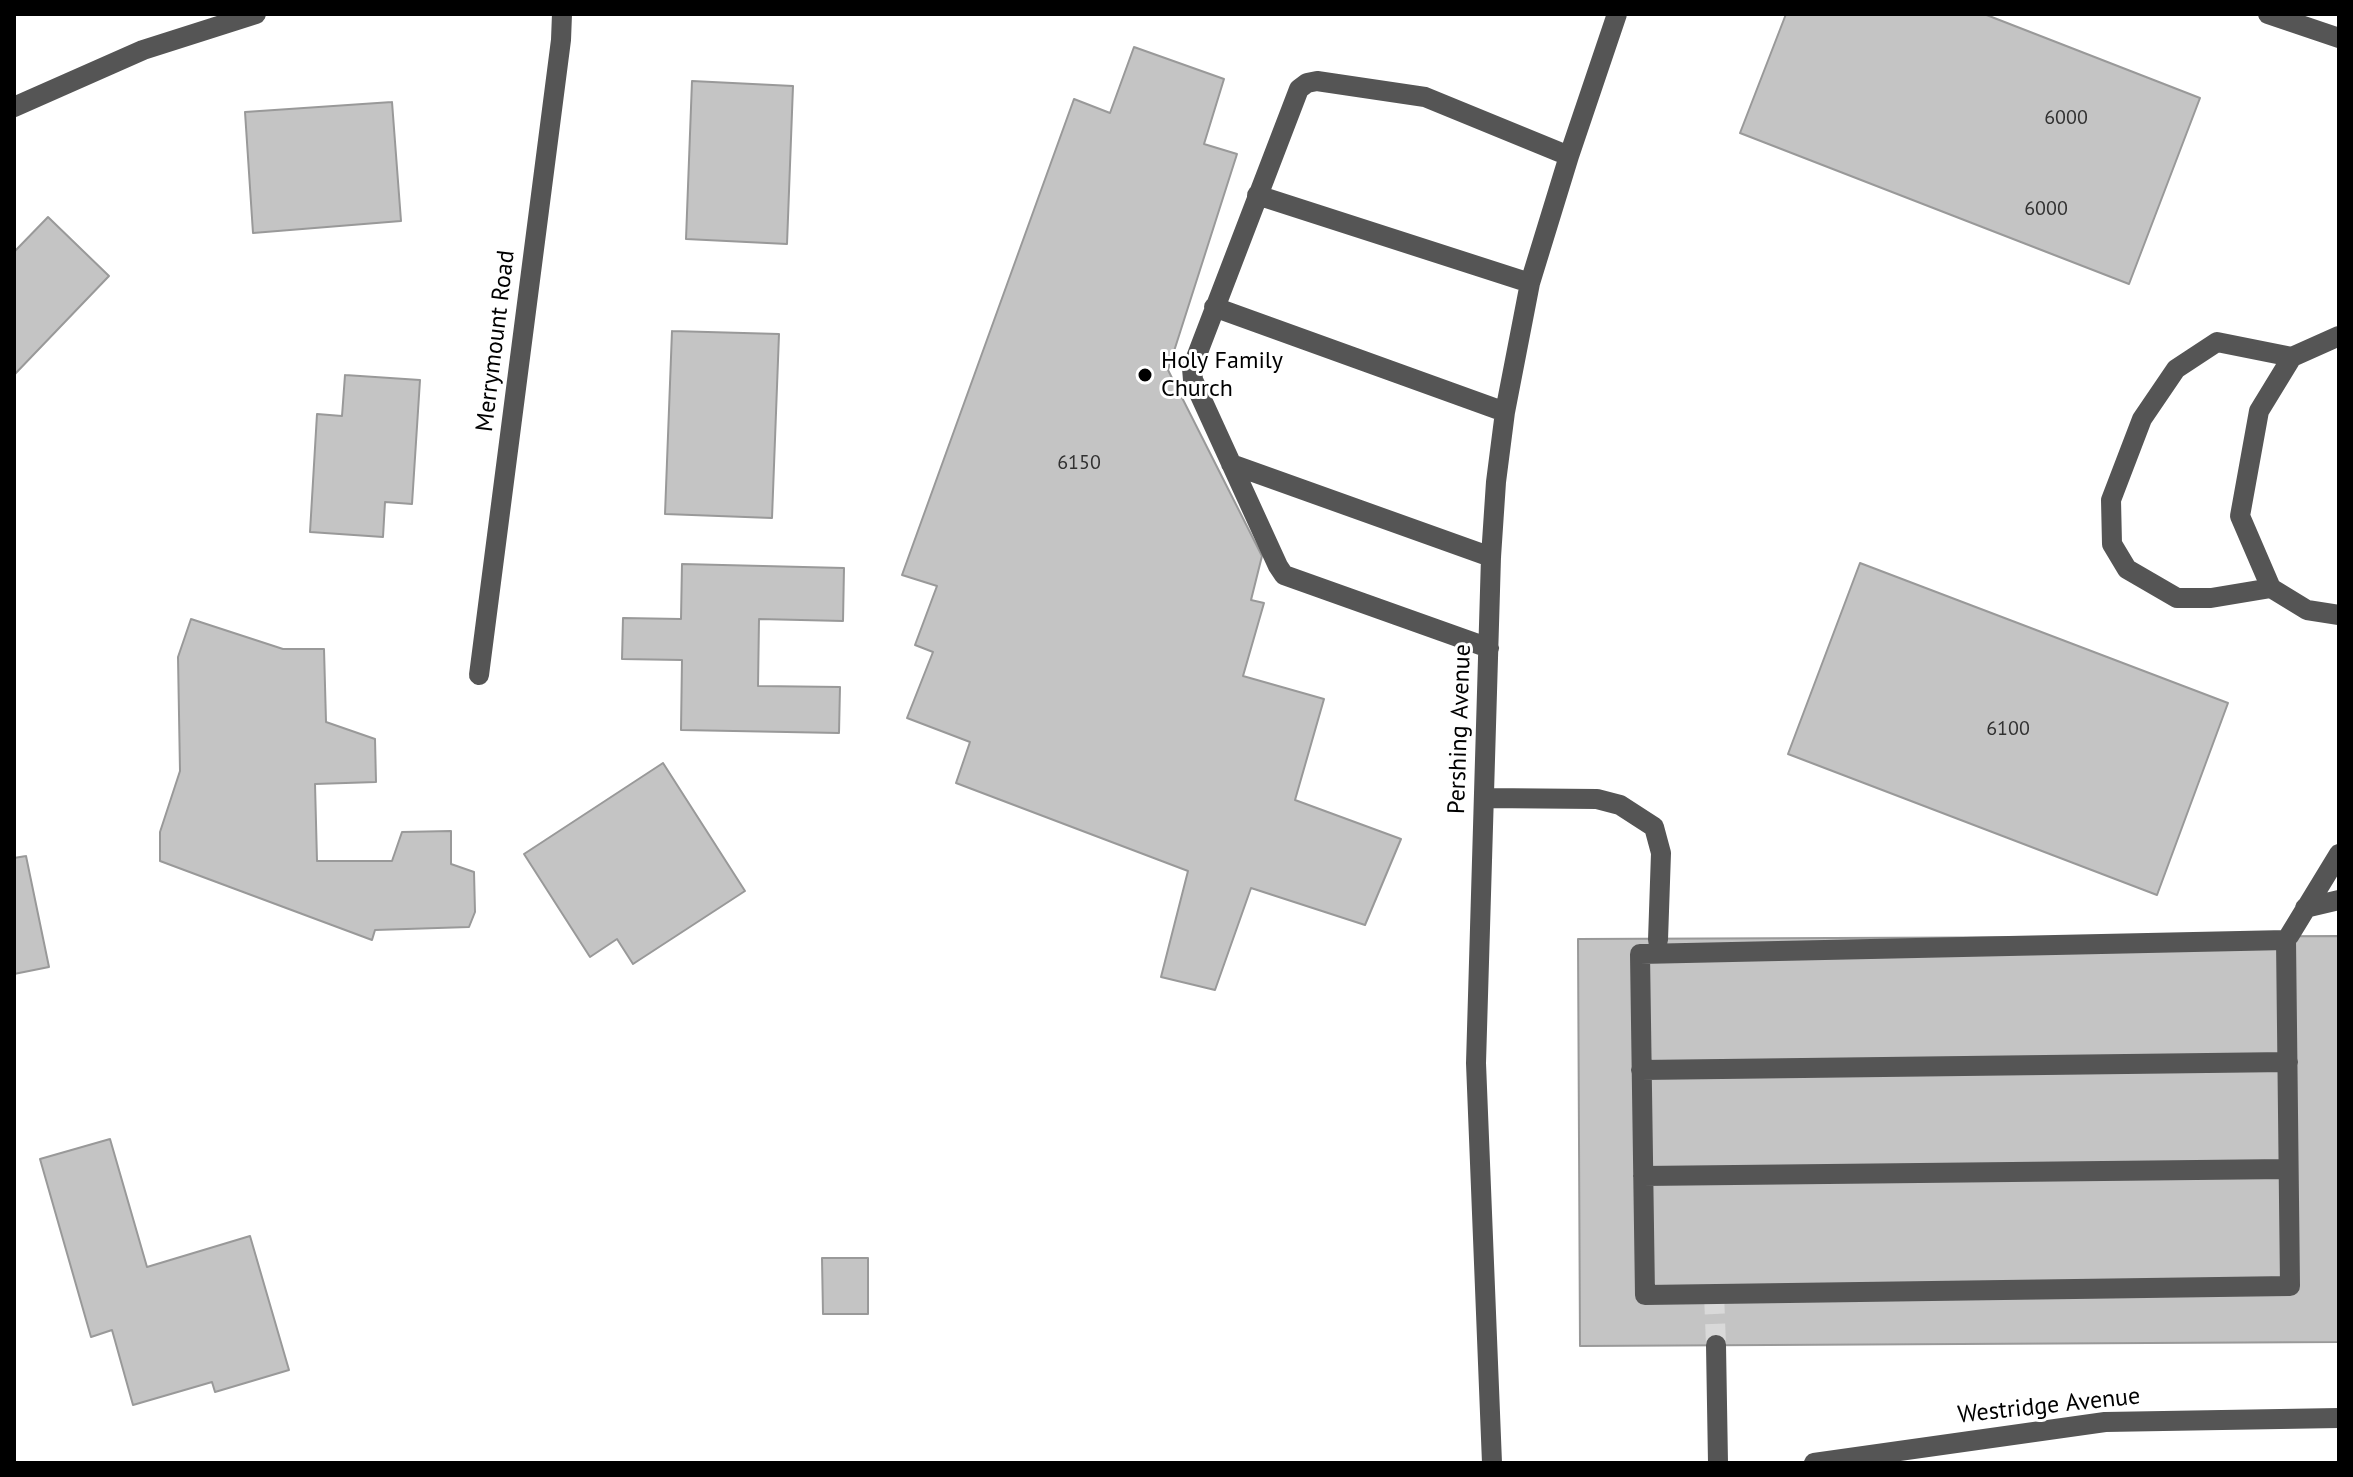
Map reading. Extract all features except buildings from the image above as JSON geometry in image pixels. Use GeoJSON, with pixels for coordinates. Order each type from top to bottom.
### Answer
{"type":"FeatureCollection","features":[{"type":"Feature","properties":{"kind":"street"},"geometry":{"type":"LineString","coordinates":[[14,107],[143,50],[256,14]]}},
{"type":"Feature","properties":{"kind":"street","name":"Merrymount Road"},"geometry":{"type":"LineString","coordinates":[[479,675],[562,14]]}},
{"type":"Feature","properties":{"kind":"street","name":"Pershing Avenue"},"geometry":{"type":"LineString","coordinates":[[1492,1463],[1476,1063],[1491,557],[1505,412],[1530,283],[1617,14]]}},
{"type":"Feature","properties":{"kind":"street"},"geometry":{"type":"LineString","coordinates":[[2268,14],[2339,38]]}},
{"type":"Feature","properties":{"kind":"street"},"geometry":{"type":"LineString","coordinates":[[1489,648],[1284,575],[1193,380],[1195,357],[1299,89],[1317,81],[1425,97],[1569,156]]}},
{"type":"Feature","properties":{"kind":"street"},"geometry":{"type":"LineString","coordinates":[[1257,195],[1530,283]]}},
{"type":"Feature","properties":{"kind":"street"},"geometry":{"type":"LineString","coordinates":[[1214,307],[1505,412]]}},
{"type":"Feature","properties":{"kind":"street"},"geometry":{"type":"LineString","coordinates":[[2339,336],[2292,357],[2259,411],[2240,516],[2271,588],[2307,610],[2339,615]]}},
{"type":"Feature","properties":{"kind":"street"},"geometry":{"type":"LineString","coordinates":[[2271,588],[2211,598],[2177,598],[2127,569],[2112,544],[2111,500],[2142,419],[2176,369],[2217,342],[2292,357]]}},
{"type":"Feature","properties":{"kind":"street"},"geometry":{"type":"LineString","coordinates":[[1231,464],[1491,557]]}},
{"type":"Feature","properties":{"kind":"street"},"geometry":{"type":"LineString","coordinates":[[1484,798],[1597,799],[1620,805],[1654,827],[1661,853],[1658,940]]}},
{"type":"Feature","properties":{"kind":"street"},"geometry":{"type":"LineString","coordinates":[[2289,936],[2339,854]]}},
{"type":"Feature","properties":{"kind":"street"},"geometry":{"type":"LineString","coordinates":[[2305,908],[2339,900]]}},
{"type":"Feature","properties":{"kind":"street"},"geometry":{"type":"LineString","coordinates":[[2286,940],[2288,1062],[2290,1286],[1645,1295],[1640,954],[2286,940]]}},
{"type":"Feature","properties":{"kind":"street"},"geometry":{"type":"LineString","coordinates":[[1641,1070],[2288,1062]]}},
{"type":"Feature","properties":{"kind":"street"},"geometry":{"type":"LineString","coordinates":[[1643,1176],[2288,1169]]}},
{"type":"Feature","properties":{"kind":"street"},"geometry":{"type":"LineString","coordinates":[[1716,1345],[1718,1463]]}},
{"type":"Feature","properties":{"kind":"street","name":"Westridge Avenue"},"geometry":{"type":"LineString","coordinates":[[1814,1463],[2105,1422],[2339,1418]]}},
{"type":"Feature","properties":{"kind":"tunnel"},"geometry":{"type":"LineString","coordinates":[[1714,1294],[1716,1345]]}},
{"type":"Feature","properties":{"kind":"place","name":"Holy Family Church"},"geometry":{"type":"Point","coordinates":[1145,375]}}]}
